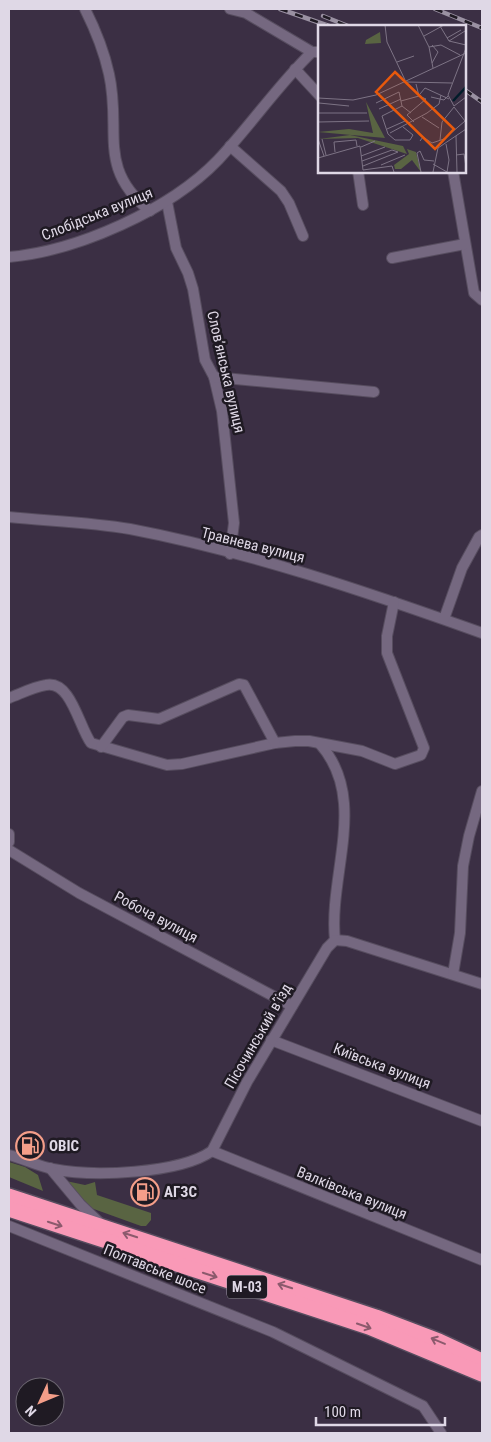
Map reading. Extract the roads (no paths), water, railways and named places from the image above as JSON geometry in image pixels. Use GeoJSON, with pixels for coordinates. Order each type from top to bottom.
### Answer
{"type":"FeatureCollection","features":[{"type":"Feature","properties":{"kind":"highway","name":"М-03"},"geometry":{"type":"LineString","coordinates":[[9,1196],[368,1314],[439,1341],[482,1361]]}},
{"type":"Feature","properties":{"kind":"highway","name":"М-03"},"geometry":{"type":"LineString","coordinates":[[9,1209],[361,1324],[482,1374]]}},
{"type":"Feature","properties":{"kind":"street"},"geometry":{"type":"LineString","coordinates":[[85,9],[110,74],[114,107],[114,152],[120,177],[137,200],[150,211]]}},
{"type":"Feature","properties":{"kind":"street"},"geometry":{"type":"LineString","coordinates":[[230,9],[246,13],[316,52]]}},
{"type":"Feature","properties":{"kind":"street","name":"Слобідська вулиця"},"geometry":{"type":"LineString","coordinates":[[9,257],[61,248],[167,202],[204,173],[230,146],[295,69],[316,52]]}},
{"type":"Feature","properties":{"kind":"street"},"geometry":{"type":"LineString","coordinates":[[295,69],[318,94]]}},
{"type":"Feature","properties":{"kind":"street"},"geometry":{"type":"LineString","coordinates":[[230,146],[281,190],[289,203],[303,236]]}},
{"type":"Feature","properties":{"kind":"street"},"geometry":{"type":"LineString","coordinates":[[358,172],[363,205]]}},
{"type":"Feature","properties":{"kind":"street"},"geometry":{"type":"LineString","coordinates":[[453,172],[474,293],[482,300]]}},
{"type":"Feature","properties":{"kind":"street","name":"Слов’янська вулиця"},"geometry":{"type":"LineString","coordinates":[[167,202],[176,248],[188,273],[193,289],[205,360],[214,377],[222,411],[234,523],[230,554]]}},
{"type":"Feature","properties":{"kind":"street"},"geometry":{"type":"LineString","coordinates":[[392,258],[465,244]]}},
{"type":"Feature","properties":{"kind":"street"},"geometry":{"type":"LineString","coordinates":[[214,377],[374,392]]}},
{"type":"Feature","properties":{"kind":"street","name":"Травнева вулиця"},"geometry":{"type":"LineString","coordinates":[[9,517],[128,529],[230,554],[318,577],[482,633]]}},
{"type":"Feature","properties":{"kind":"street"},"geometry":{"type":"LineString","coordinates":[[444,619],[462,568],[479,537],[482,535]]}},
{"type":"Feature","properties":{"kind":"street"},"geometry":{"type":"LineString","coordinates":[[9,698],[46,685],[60,688],[70,699],[90,743],[101,747],[122,750],[167,765],[182,764],[275,743],[309,741],[362,751],[395,764],[421,755],[424,751],[387,653],[387,636],[394,602]]}},
{"type":"Feature","properties":{"kind":"street"},"geometry":{"type":"LineString","coordinates":[[101,747],[123,717],[128,715],[159,719],[239,684],[244,685],[275,743]]}},
{"type":"Feature","properties":{"kind":"street"},"geometry":{"type":"LineString","coordinates":[[320,744],[335,768],[344,800],[345,816],[335,907],[335,940],[347,942],[482,984]]}},
{"type":"Feature","properties":{"kind":"street"},"geometry":{"type":"LineString","coordinates":[[453,974],[460,933],[463,866],[469,836],[482,791]]}},
{"type":"Feature","properties":{"kind":"street"},"geometry":{"type":"LineString","coordinates":[[9,834],[9,842]]}},
{"type":"Feature","properties":{"kind":"street","name":"Робоча вулиця"},"geometry":{"type":"LineString","coordinates":[[9,850],[79,893],[292,1006]]}},
{"type":"Feature","properties":{"kind":"street","name":"Пісочинський в’їзд"},"geometry":{"type":"LineString","coordinates":[[212,1151],[271,1040],[327,948],[335,940]]}},
{"type":"Feature","properties":{"kind":"street","name":"Київська вулиця"},"geometry":{"type":"LineString","coordinates":[[271,1040],[482,1121]]}},
{"type":"Feature","properties":{"kind":"street"},"geometry":{"type":"LineString","coordinates":[[9,1155],[68,1172],[147,1170],[192,1162],[212,1151]]}},
{"type":"Feature","properties":{"kind":"street","name":"Валківська вулиця"},"geometry":{"type":"LineString","coordinates":[[212,1151],[482,1260]]}},
{"type":"Feature","properties":{"kind":"street"},"geometry":{"type":"LineString","coordinates":[[50,1168],[80,1204],[105,1227]]}},
{"type":"Feature","properties":{"kind":"street","name":"Полтавське шосе"},"geometry":{"type":"LineString","coordinates":[[9,1226],[281,1336],[423,1406],[440,1433]]}},
{"type":"Feature","properties":{"kind":"railway"},"geometry":{"type":"LineString","coordinates":[[280,9],[326,25]]}},
{"type":"Feature","properties":{"kind":"railway"},"geometry":{"type":"LineString","coordinates":[[435,9],[482,28]]}},
{"type":"Feature","properties":{"kind":"railway"},"geometry":{"type":"LineString","coordinates":[[323,16],[346,25]]}},
{"type":"Feature","properties":{"kind":"railway"},"geometry":{"type":"LineString","coordinates":[[466,91],[482,102]]}},
{"type":"Feature","properties":{"kind":"place","name":"ОВІС"},"geometry":{"type":"Point","coordinates":[30,1146]}},
{"type":"Feature","properties":{"kind":"place","name":"АГЗС"},"geometry":{"type":"Point","coordinates":[145,1192]}}]}
